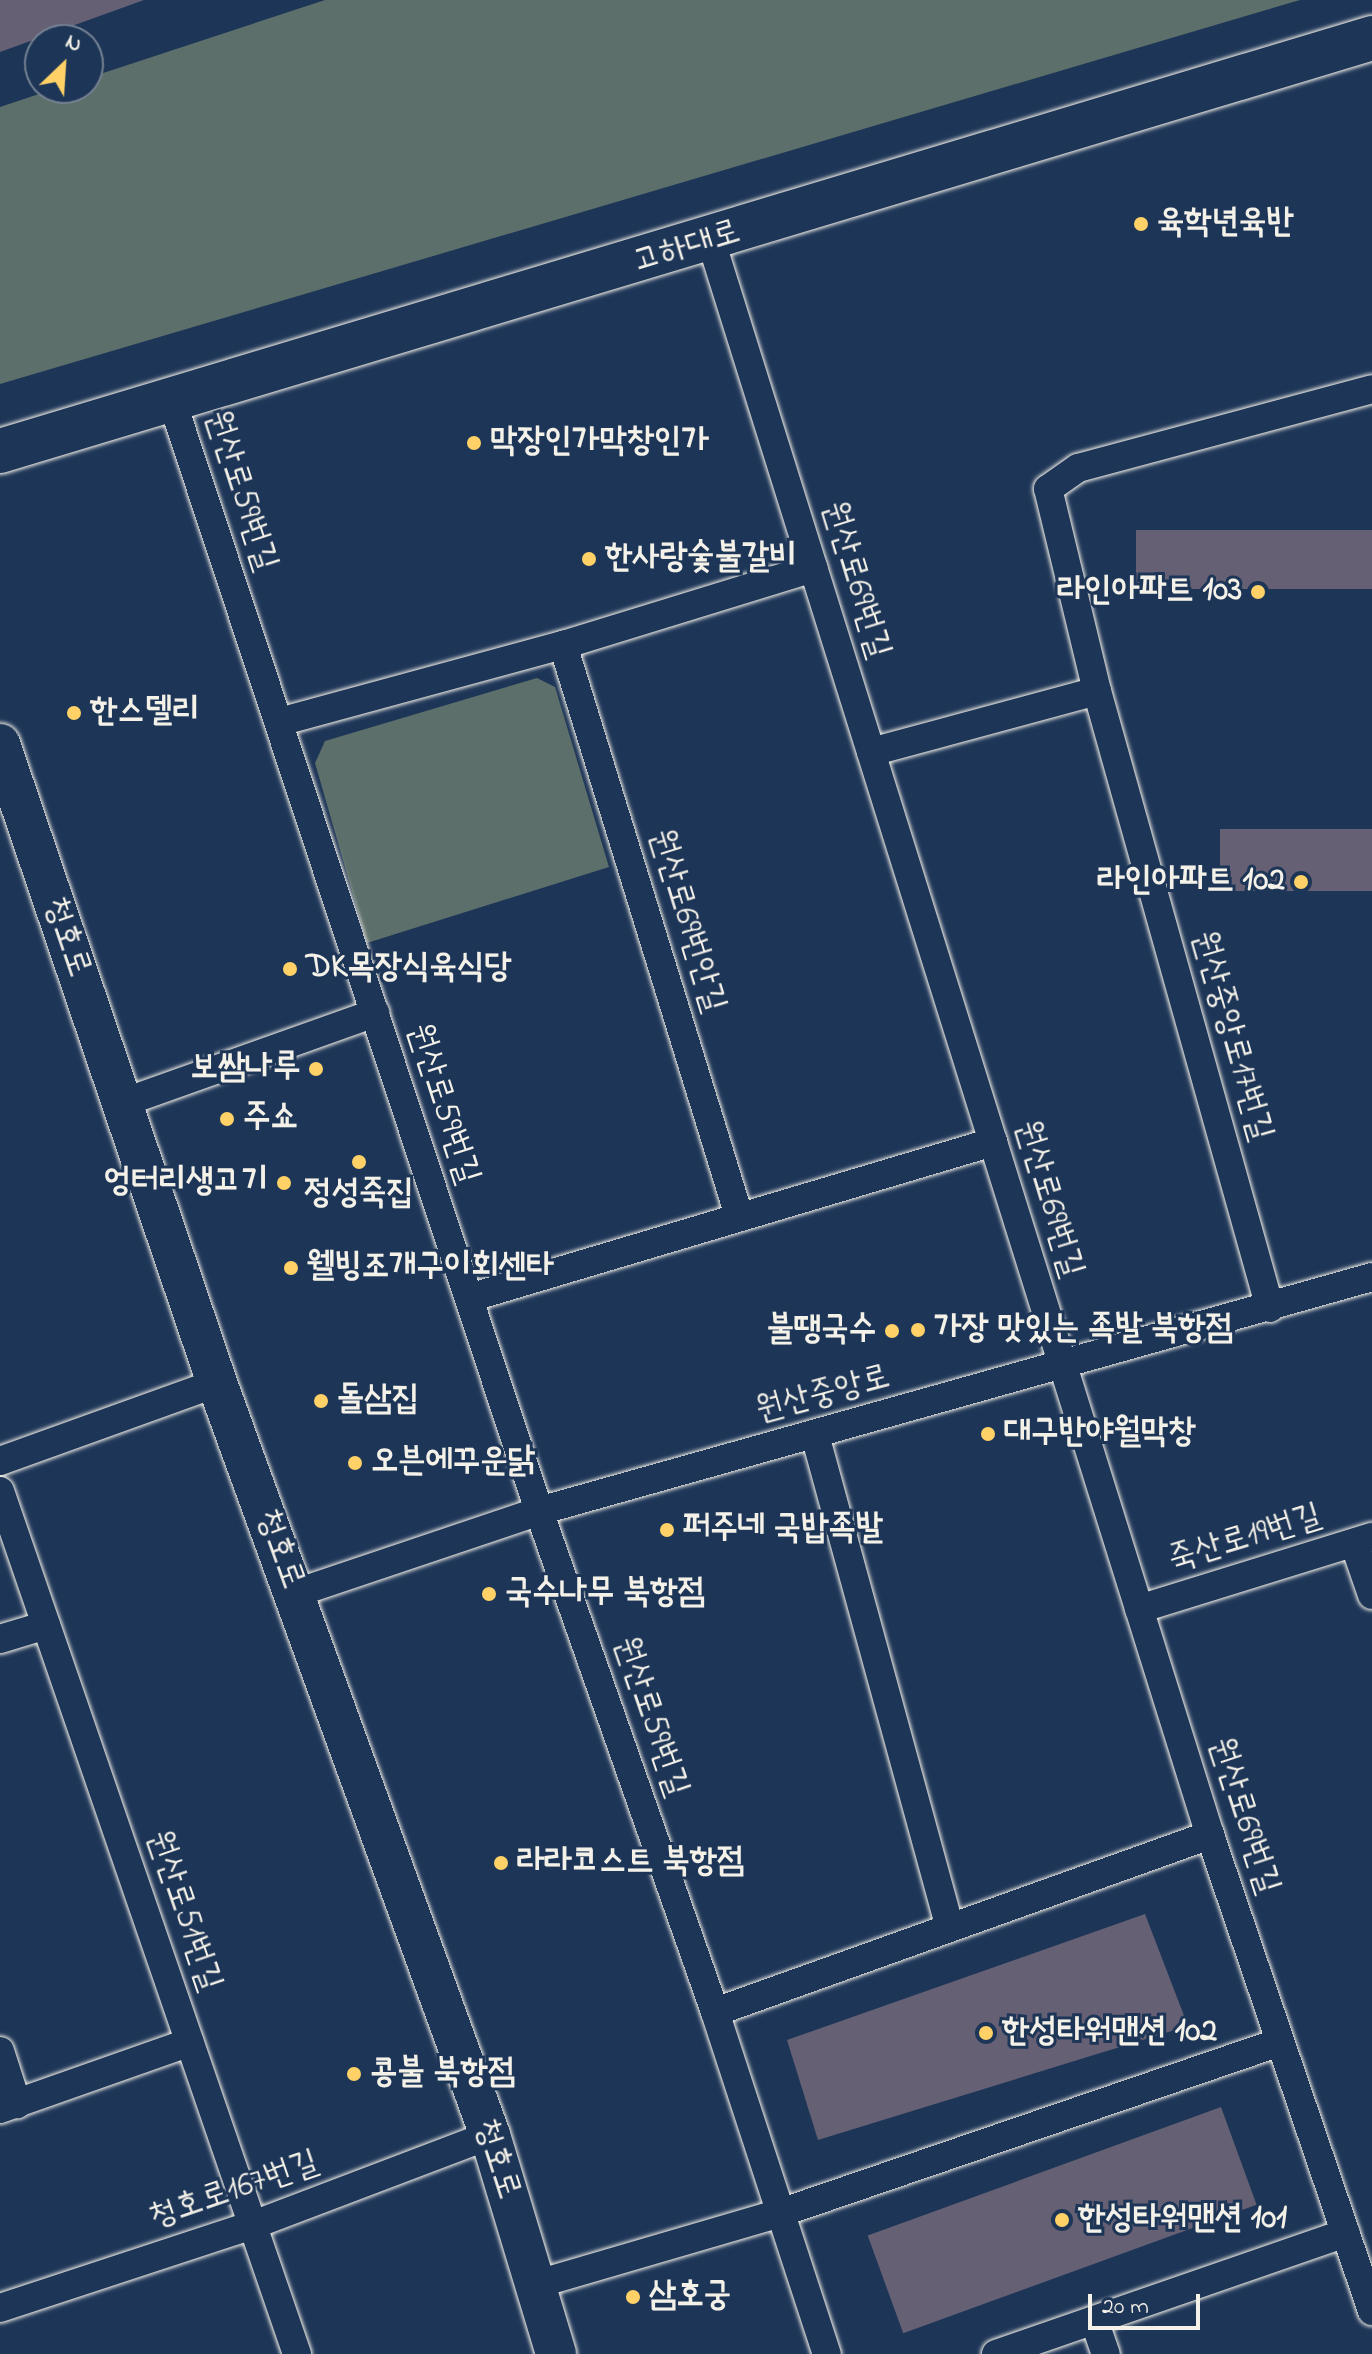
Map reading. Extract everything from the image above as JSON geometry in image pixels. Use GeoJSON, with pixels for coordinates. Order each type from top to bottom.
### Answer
{"type":"FeatureCollection","features":[{"type":"Feature","properties":{"kind":"main road","name":"고하대로"},"geometry":{"type":"LineString","coordinates":[[0,451],[711,241],[1372,38]]}},
{"type":"Feature","properties":{"kind":"street","name":"원산로69번길"},"geometry":{"type":"LineString","coordinates":[[711,241],[1210,1835],[1372,2311]]}},
{"type":"Feature","properties":{"kind":"street","name":"원산중앙로17번길"},"geometry":{"type":"LineString","coordinates":[[1270,1308],[1097,691],[1048,489],[1078,468],[1372,389]]}},
{"type":"Feature","properties":{"kind":"street","name":"원산로59번길"},"geometry":{"type":"LineString","coordinates":[[172,401],[539,1511],[715,2012],[827,2354]]}},
{"type":"Feature","properties":{"kind":"street"},"geometry":{"type":"LineString","coordinates":[[279,722],[563,645],[813,568]]}},
{"type":"Feature","properties":{"kind":"street","name":"원산로69번안길"},"geometry":{"type":"LineString","coordinates":[[563,645],[739,1216]]}},
{"type":"Feature","properties":{"kind":"street"},"geometry":{"type":"LineString","coordinates":[[871,752],[1097,691]]}},
{"type":"Feature","properties":{"kind":"street","name":"청호로"},"geometry":{"type":"LineString","coordinates":[[0,744],[217,1383],[296,1593],[490,2135],[556,2354]]}},
{"type":"Feature","properties":{"kind":"street","name":"원산로59번길"},"geometry":{"type":"LineString","coordinates":[[122,1103],[375,1013]]}},
{"type":"Feature","properties":{"kind":"street"},"geometry":{"type":"LineString","coordinates":[[469,1298],[993,1142]]}},
{"type":"Feature","properties":{"kind":"street","name":"원산중앙로"},"geometry":{"type":"LineString","coordinates":[[296,1593],[539,1511],[1372,1277]]}},
{"type":"Feature","properties":{"kind":"street"},"geometry":{"type":"LineString","coordinates":[[0,1461],[217,1383]]}},
{"type":"Feature","properties":{"kind":"street"},"geometry":{"type":"LineString","coordinates":[[815,1435],[950,1928]]}},
{"type":"Feature","properties":{"kind":"street","name":"원산로51번길"},"geometry":{"type":"LineString","coordinates":[[0,1491],[297,2354]]}},
{"type":"Feature","properties":{"kind":"street"},"geometry":{"type":"LineString","coordinates":[[1363,1540],[1372,1595]]}},
{"type":"Feature","properties":{"kind":"street","name":"죽산로19번길"},"geometry":{"type":"LineString","coordinates":[[1139,1609],[1363,1540]]}},
{"type":"Feature","properties":{"kind":"street"},"geometry":{"type":"LineString","coordinates":[[0,1639],[46,1625]]}},
{"type":"Feature","properties":{"kind":"street"},"geometry":{"type":"LineString","coordinates":[[715,2012],[1210,1835]]}},
{"type":"Feature","properties":{"kind":"street"},"geometry":{"type":"LineString","coordinates":[[0,2051],[9,2107],[190,2042]]}},
{"type":"Feature","properties":{"kind":"street"},"geometry":{"type":"LineString","coordinates":[[534,2285],[780,2213],[1280,2042]]}},
{"type":"Feature","properties":{"kind":"street","name":"청호로167번길"},"geometry":{"type":"LineString","coordinates":[[0,2308],[253,2225],[490,2135]]}},
{"type":"Feature","properties":{"kind":"street"},"geometry":{"type":"LineString","coordinates":[[996,2354],[1346,2233]]}},
{"type":"Feature","properties":{"kind":"street"},"geometry":{"type":"LineString","coordinates":[[1094,2320],[1106,2354]]}},
{"type":"Feature","properties":{"kind":"green space"},"geometry":{"type":"Polygon","coordinates":[[[325,0],[1300,0],[0,384],[0,107],[24,99],[24,104],[104,104],[104,73],[325,0]]]}},
{"type":"Feature","properties":{"kind":"green space"},"geometry":{"type":"Polygon","coordinates":[[[537,678],[555,687],[609,867],[367,943],[315,763],[325,741],[537,678]]]}},
{"type":"Feature","properties":{"kind":"building"},"geometry":{"type":"Polygon","coordinates":[[[0,0],[144,0],[78,24],[24,24],[24,43],[0,52],[0,0]]]}},
{"type":"Feature","properties":{"kind":"building"},"geometry":{"type":"Polygon","coordinates":[[[1136,530],[1372,530],[1372,589],[1136,589],[1136,530]]]}},
{"type":"Feature","properties":{"kind":"building","name":"라인아파트 102"},"geometry":{"type":"Polygon","coordinates":[[[1220,829],[1372,829],[1372,891],[1220,891],[1220,829]]]}},
{"type":"Feature","properties":{"kind":"building","name":"한성타워맨션 102"},"geometry":{"type":"Polygon","coordinates":[[[1145,1914],[1188,2026],[818,2140],[787,2040],[1145,1914]]]}},
{"type":"Feature","properties":{"kind":"building","name":"한성타워맨션 101"},"geometry":{"type":"Polygon","coordinates":[[[1221,2107],[1257,2205],[903,2333],[868,2236],[1221,2107]]]}},
{"type":"Feature","properties":{"kind":"place","name":"육학년육반"},"geometry":{"type":"Point","coordinates":[1141,224]}},
{"type":"Feature","properties":{"kind":"place","name":"막장인가막창인가"},"geometry":{"type":"Point","coordinates":[474,443]}},
{"type":"Feature","properties":{"kind":"place","name":"한사랑숯불갈비"},"geometry":{"type":"Point","coordinates":[589,559]}},
{"type":"Feature","properties":{"kind":"place","name":"라인아파트 103"},"geometry":{"type":"Point","coordinates":[1258,592]}},
{"type":"Feature","properties":{"kind":"place","name":"한스델리"},"geometry":{"type":"Point","coordinates":[74,713]}},
{"type":"Feature","properties":{"kind":"place","name":"라인아파트 102"},"geometry":{"type":"Point","coordinates":[1301,882]}},
{"type":"Feature","properties":{"kind":"place","name":"DK목장식육식당"},"geometry":{"type":"Point","coordinates":[290,969]}},
{"type":"Feature","properties":{"kind":"place","name":"보쌈나루"},"geometry":{"type":"Point","coordinates":[316,1069]}},
{"type":"Feature","properties":{"kind":"place","name":"주쇼"},"geometry":{"type":"Point","coordinates":[227,1119]}},
{"type":"Feature","properties":{"kind":"place","name":"정성죽집"},"geometry":{"type":"Point","coordinates":[359,1162]}},
{"type":"Feature","properties":{"kind":"place","name":"엉터리생고기"},"geometry":{"type":"Point","coordinates":[284,1183]}},
{"type":"Feature","properties":{"kind":"place","name":"웰빙조개구이회센타"},"geometry":{"type":"Point","coordinates":[291,1268]}},
{"type":"Feature","properties":{"kind":"place","name":"가장 맛있는 족발 북항점"},"geometry":{"type":"Point","coordinates":[918,1330]}},
{"type":"Feature","properties":{"kind":"place","name":"불땡국수"},"geometry":{"type":"Point","coordinates":[892,1331]}},
{"type":"Feature","properties":{"kind":"place","name":"돌삼집"},"geometry":{"type":"Point","coordinates":[321,1401]}},
{"type":"Feature","properties":{"kind":"place","name":"대구반야월막창"},"geometry":{"type":"Point","coordinates":[988,1434]}},
{"type":"Feature","properties":{"kind":"place","name":"오븐에꾸운닭"},"geometry":{"type":"Point","coordinates":[355,1463]}},
{"type":"Feature","properties":{"kind":"place","name":"퍼주네 국밥족발"},"geometry":{"type":"Point","coordinates":[667,1530]}},
{"type":"Feature","properties":{"kind":"place","name":"국수나무 북항점"},"geometry":{"type":"Point","coordinates":[489,1594]}},
{"type":"Feature","properties":{"kind":"place","name":"라라코스트 북항점"},"geometry":{"type":"Point","coordinates":[501,1863]}},
{"type":"Feature","properties":{"kind":"place","name":"한성타워맨션 102"},"geometry":{"type":"Point","coordinates":[986,2033]}},
{"type":"Feature","properties":{"kind":"place","name":"콩불 북항점"},"geometry":{"type":"Point","coordinates":[354,2074]}},
{"type":"Feature","properties":{"kind":"place","name":"한성타워맨션 101"},"geometry":{"type":"Point","coordinates":[1062,2220]}},
{"type":"Feature","properties":{"kind":"place","name":"삼호궁"},"geometry":{"type":"Point","coordinates":[633,2297]}}]}
